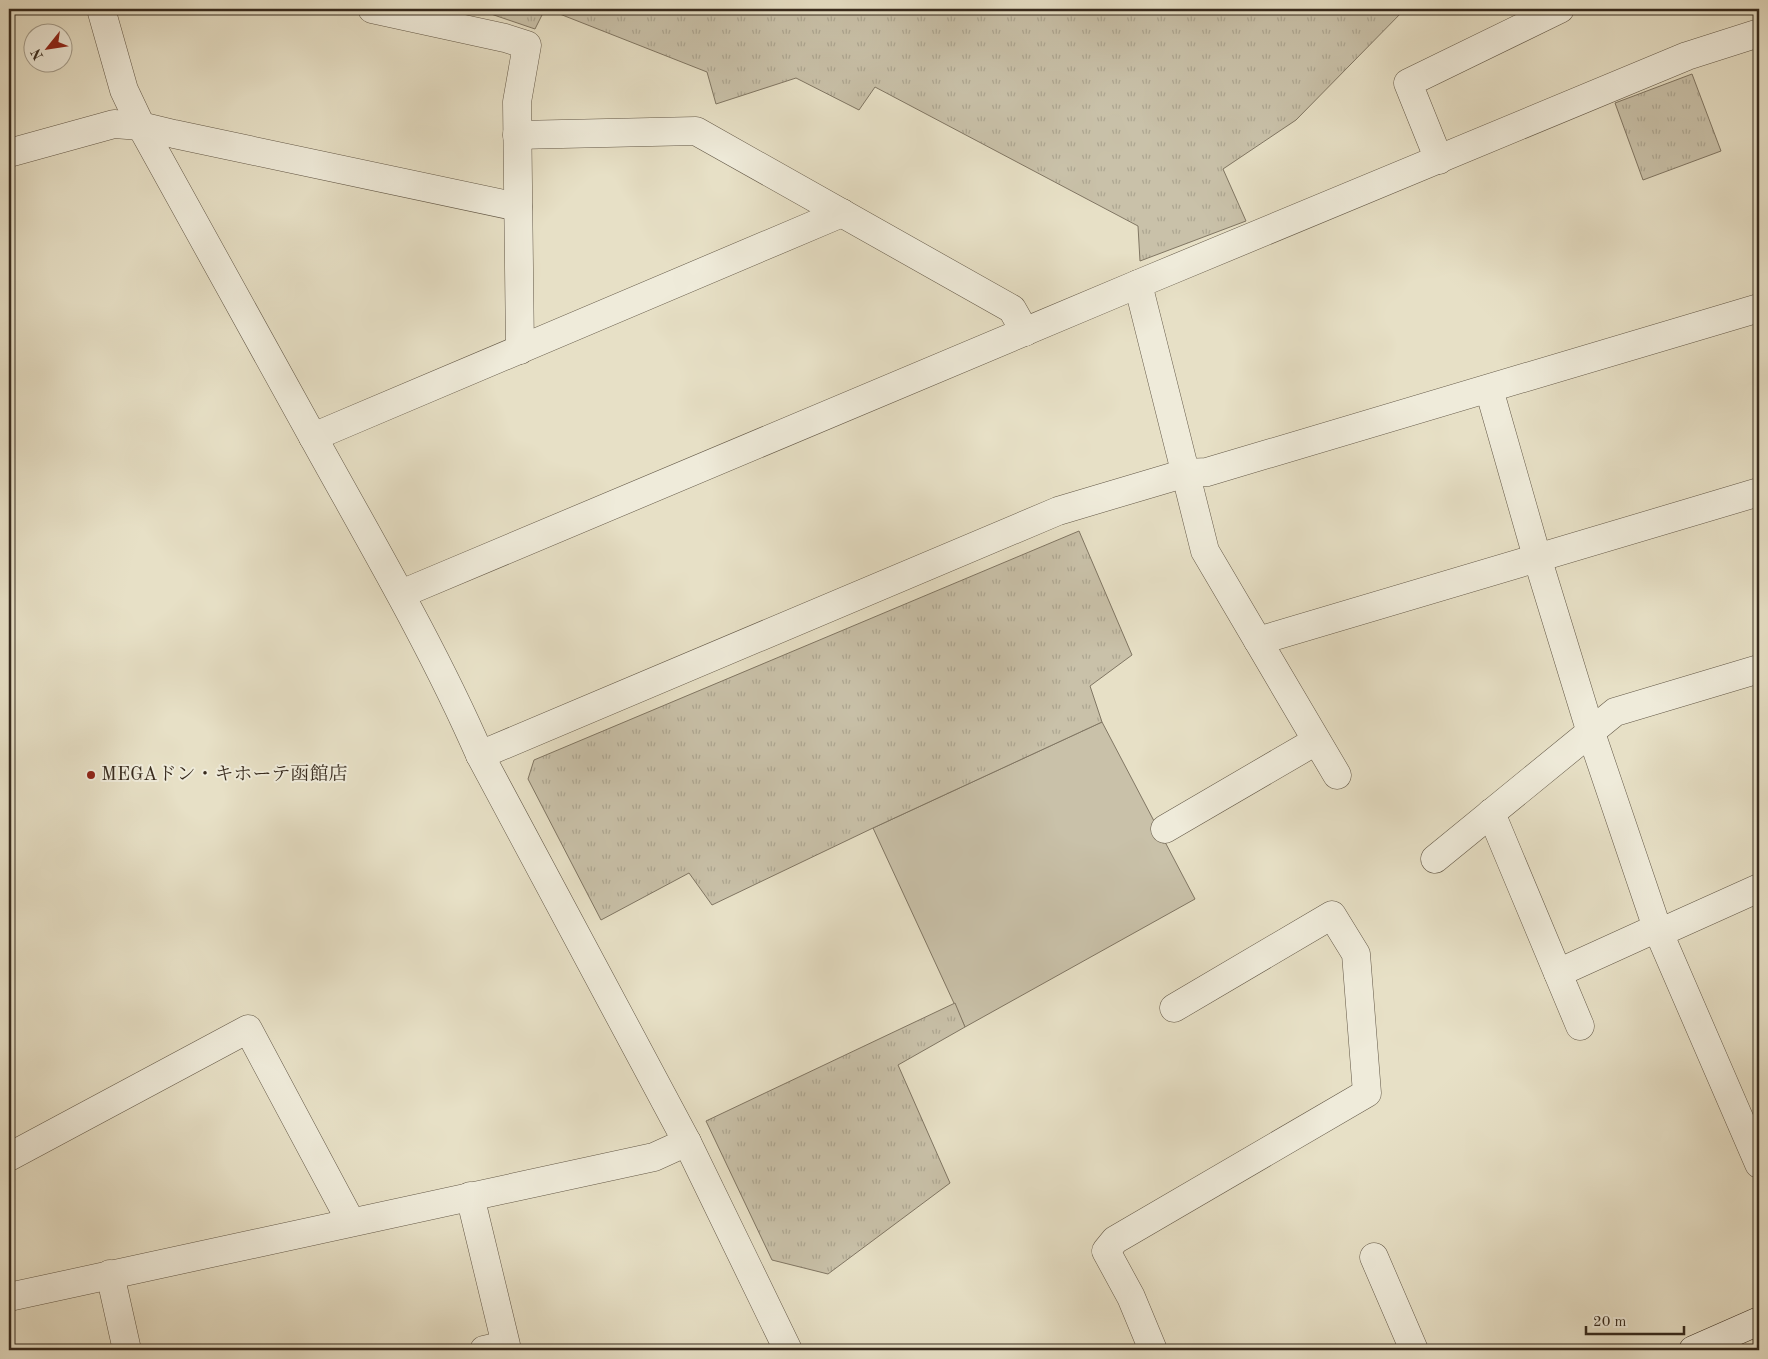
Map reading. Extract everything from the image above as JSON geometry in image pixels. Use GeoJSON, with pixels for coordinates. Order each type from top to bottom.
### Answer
{"type":"FeatureCollection","features":[{"type":"Feature","properties":{"kind":"street"},"geometry":{"type":"LineString","coordinates":[[101,9],[124,90],[142,126],[312,437],[401,594],[466,723],[480,755],[687,1142],[788,1350]]}},
{"type":"Feature","properties":{"kind":"street"},"geometry":{"type":"LineString","coordinates":[[377,9],[505,38],[527,45],[517,102],[520,350]]}},
{"type":"Feature","properties":{"kind":"street"},"geometry":{"type":"LineString","coordinates":[[1439,160],[1408,84],[1560,9]]}},
{"type":"Feature","properties":{"kind":"street"},"geometry":{"type":"LineString","coordinates":[[401,594],[1138,284],[1687,56],[1759,32]]}},
{"type":"Feature","properties":{"kind":"street"},"geometry":{"type":"LineString","coordinates":[[9,153],[114,124],[142,126],[518,207]]}},
{"type":"Feature","properties":{"kind":"street"},"geometry":{"type":"LineString","coordinates":[[517,135],[696,131],[1012,309],[1025,332]]}},
{"type":"Feature","properties":{"kind":"street"},"geometry":{"type":"LineString","coordinates":[[312,437],[842,213]]}},
{"type":"Feature","properties":{"kind":"street"},"geometry":{"type":"LineString","coordinates":[[1138,284],[1205,551],[1337,776]]}},
{"type":"Feature","properties":{"kind":"street"},"geometry":{"type":"LineString","coordinates":[[480,755],[1058,511],[1186,473],[1207,472],[1759,308]]}},
{"type":"Feature","properties":{"kind":"street"},"geometry":{"type":"LineString","coordinates":[[1489,389],[1537,557],[1591,733],[1658,930],[1759,1164]]}},
{"type":"Feature","properties":{"kind":"street"},"geometry":{"type":"LineString","coordinates":[[1258,641],[1759,492]]}},
{"type":"Feature","properties":{"kind":"street"},"geometry":{"type":"LineString","coordinates":[[1435,859],[1616,712],[1759,669]]}},
{"type":"Feature","properties":{"kind":"street"},"geometry":{"type":"LineString","coordinates":[[1165,829],[1316,741]]}},
{"type":"Feature","properties":{"kind":"street"},"geometry":{"type":"LineString","coordinates":[[1491,813],[1580,1026]]}},
{"type":"Feature","properties":{"kind":"street"},"geometry":{"type":"LineString","coordinates":[[1558,973],[1759,888]]}},
{"type":"Feature","properties":{"kind":"street"},"geometry":{"type":"LineString","coordinates":[[1153,1350],[1131,1297],[1106,1251],[1115,1240],[1368,1093],[1356,954],[1332,915],[1174,1008]]}},
{"type":"Feature","properties":{"kind":"street"},"geometry":{"type":"LineString","coordinates":[[9,1157],[248,1029],[351,1222]]}},
{"type":"Feature","properties":{"kind":"street"},"geometry":{"type":"LineString","coordinates":[[9,1297],[654,1157],[687,1142]]}},
{"type":"Feature","properties":{"kind":"street"},"geometry":{"type":"LineString","coordinates":[[470,1196],[499,1348]]}},
{"type":"Feature","properties":{"kind":"street"},"geometry":{"type":"LineString","coordinates":[[1374,1257],[1414,1350]]}},
{"type":"Feature","properties":{"kind":"street"},"geometry":{"type":"LineString","coordinates":[[110,1274],[127,1350]]}},
{"type":"Feature","properties":{"kind":"street"},"geometry":{"type":"LineString","coordinates":[[1693,1350],[1759,1321]]}},
{"type":"Feature","properties":{"kind":"green space"},"geometry":{"type":"Polygon","coordinates":[[[487,9],[545,9],[535,29],[485,12],[487,9]]]}},
{"type":"Feature","properties":{"kind":"green space"},"geometry":{"type":"Polygon","coordinates":[[[547,9],[1405,9],[1296,120],[1223,169],[1246,221],[1140,261],[1138,226],[875,87],[859,110],[796,78],[716,104],[707,72],[547,9]]]}},
{"type":"Feature","properties":{"kind":"green space"},"geometry":{"type":"Polygon","coordinates":[[[1692,74],[1721,151],[1643,180],[1615,103],[1692,74]]]}},
{"type":"Feature","properties":{"kind":"green space"},"geometry":{"type":"Polygon","coordinates":[[[1079,531],[1132,655],[1090,686],[1102,722],[712,905],[689,873],[601,920],[528,779],[534,760],[1079,531]]]}},
{"type":"Feature","properties":{"kind":"green space"},"geometry":{"type":"Polygon","coordinates":[[[1102,722],[1195,899],[965,1027],[873,828],[1102,722]]]}},
{"type":"Feature","properties":{"kind":"green space"},"geometry":{"type":"Polygon","coordinates":[[[955,1003],[965,1027],[898,1065],[950,1183],[828,1274],[772,1260],[706,1121],[955,1003]]]}},
{"type":"Feature","properties":{"kind":"place","name":"MEGAドン・キホーテ函館店"},"geometry":{"type":"Point","coordinates":[91,775]}}]}
